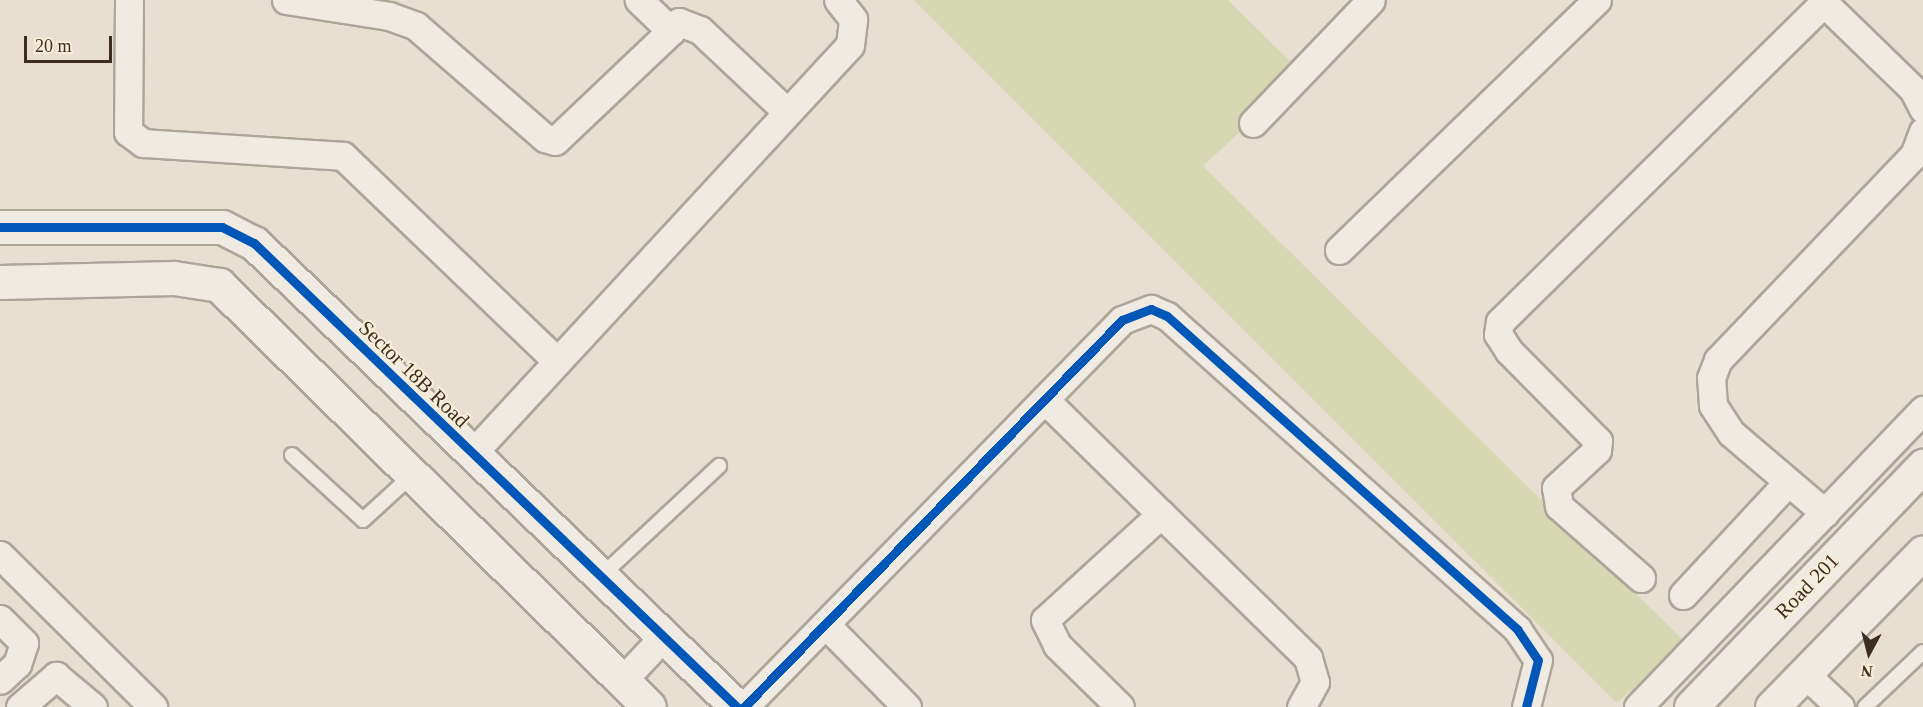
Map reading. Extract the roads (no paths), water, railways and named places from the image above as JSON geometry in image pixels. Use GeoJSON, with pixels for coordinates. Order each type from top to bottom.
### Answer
{"type":"FeatureCollection","features":[{"type":"Feature","properties":{"kind":"street"},"geometry":{"type":"LineString","coordinates":[[129,0],[128,132],[143,143],[342,156],[555,359]]}},
{"type":"Feature","properties":{"kind":"street"},"geometry":{"type":"LineString","coordinates":[[286,0],[389,16],[416,26],[545,138],[555,141],[679,22],[700,30],[787,112]]}},
{"type":"Feature","properties":{"kind":"street"},"geometry":{"type":"LineString","coordinates":[[639,0],[670,31]]}},
{"type":"Feature","properties":{"kind":"street"},"geometry":{"type":"LineString","coordinates":[[471,455],[555,359],[850,45],[853,19],[838,0]]}},
{"type":"Feature","properties":{"kind":"street"},"geometry":{"type":"LineString","coordinates":[[1253,123],[1371,0]]}},
{"type":"Feature","properties":{"kind":"street"},"geometry":{"type":"LineString","coordinates":[[1339,250],[1597,0]]}},
{"type":"Feature","properties":{"kind":"street"},"geometry":{"type":"LineString","coordinates":[[1641,578],[1559,506],[1556,488],[1597,450],[1598,441],[1509,351],[1498,334],[1500,322],[1823,2],[1913,89],[1923,109]]}},
{"type":"Feature","properties":{"kind":"street"},"geometry":{"type":"LineString","coordinates":[[1825,513],[1718,417],[1711,389],[1713,370],[1914,155],[1923,132]]}},
{"type":"Feature","properties":{"kind":"street","name":"Sector 18B Road"},"geometry":{"type":"LineString","coordinates":[[0,227],[222,227],[254,243],[471,455],[737,707]]}},
{"type":"Feature","properties":{"kind":"street"},"geometry":{"type":"LineString","coordinates":[[0,282],[174,278],[219,285],[411,476],[649,707]]}},
{"type":"Feature","properties":{"kind":"street"},"geometry":{"type":"LineString","coordinates":[[744,707],[827,627],[1122,320],[1151,309],[1167,316],[1517,629],[1538,660],[1526,707]]}},
{"type":"Feature","properties":{"kind":"street"},"geometry":{"type":"LineString","coordinates":[[1046,401],[1308,658],[1315,682],[1301,707]]}},
{"type":"Feature","properties":{"kind":"street"},"geometry":{"type":"LineString","coordinates":[[1638,707],[1923,410]]}},
{"type":"Feature","properties":{"kind":"street","name":"Road 201"},"geometry":{"type":"LineString","coordinates":[[1691,707],[1923,466]]}},
{"type":"Feature","properties":{"kind":"street"},"geometry":{"type":"LineString","coordinates":[[1683,596],[1788,482]]}},
{"type":"Feature","properties":{"kind":"street"},"geometry":{"type":"LineString","coordinates":[[1120,707],[1057,645],[1045,620],[1161,514]]}},
{"type":"Feature","properties":{"kind":"street"},"geometry":{"type":"LineString","coordinates":[[1772,707],[1923,552]]}},
{"type":"Feature","properties":{"kind":"street"},"geometry":{"type":"LineString","coordinates":[[0,555],[153,707]]}},
{"type":"Feature","properties":{"kind":"street"},"geometry":{"type":"LineString","coordinates":[[0,619],[24,643],[17,664],[0,680]]}},
{"type":"Feature","properties":{"kind":"street"},"geometry":{"type":"LineString","coordinates":[[827,627],[907,707]]}},
{"type":"Feature","properties":{"kind":"street"},"geometry":{"type":"LineString","coordinates":[[622,681],[663,637]]}},
{"type":"Feature","properties":{"kind":"street"},"geometry":{"type":"LineString","coordinates":[[1805,674],[1840,707]]}},
{"type":"Feature","properties":{"kind":"street"},"geometry":{"type":"LineString","coordinates":[[20,707],[56,676],[93,707]]}},
{"type":"Feature","properties":{"kind":"lane"},"geometry":{"type":"LineString","coordinates":[[292,455],[363,520],[411,476]]}},
{"type":"Feature","properties":{"kind":"lane"},"geometry":{"type":"LineString","coordinates":[[600,577],[719,466]]}},
{"type":"Feature","properties":{"kind":"lane"},"geometry":{"type":"LineString","coordinates":[[1865,707],[1923,652]]}}]}
